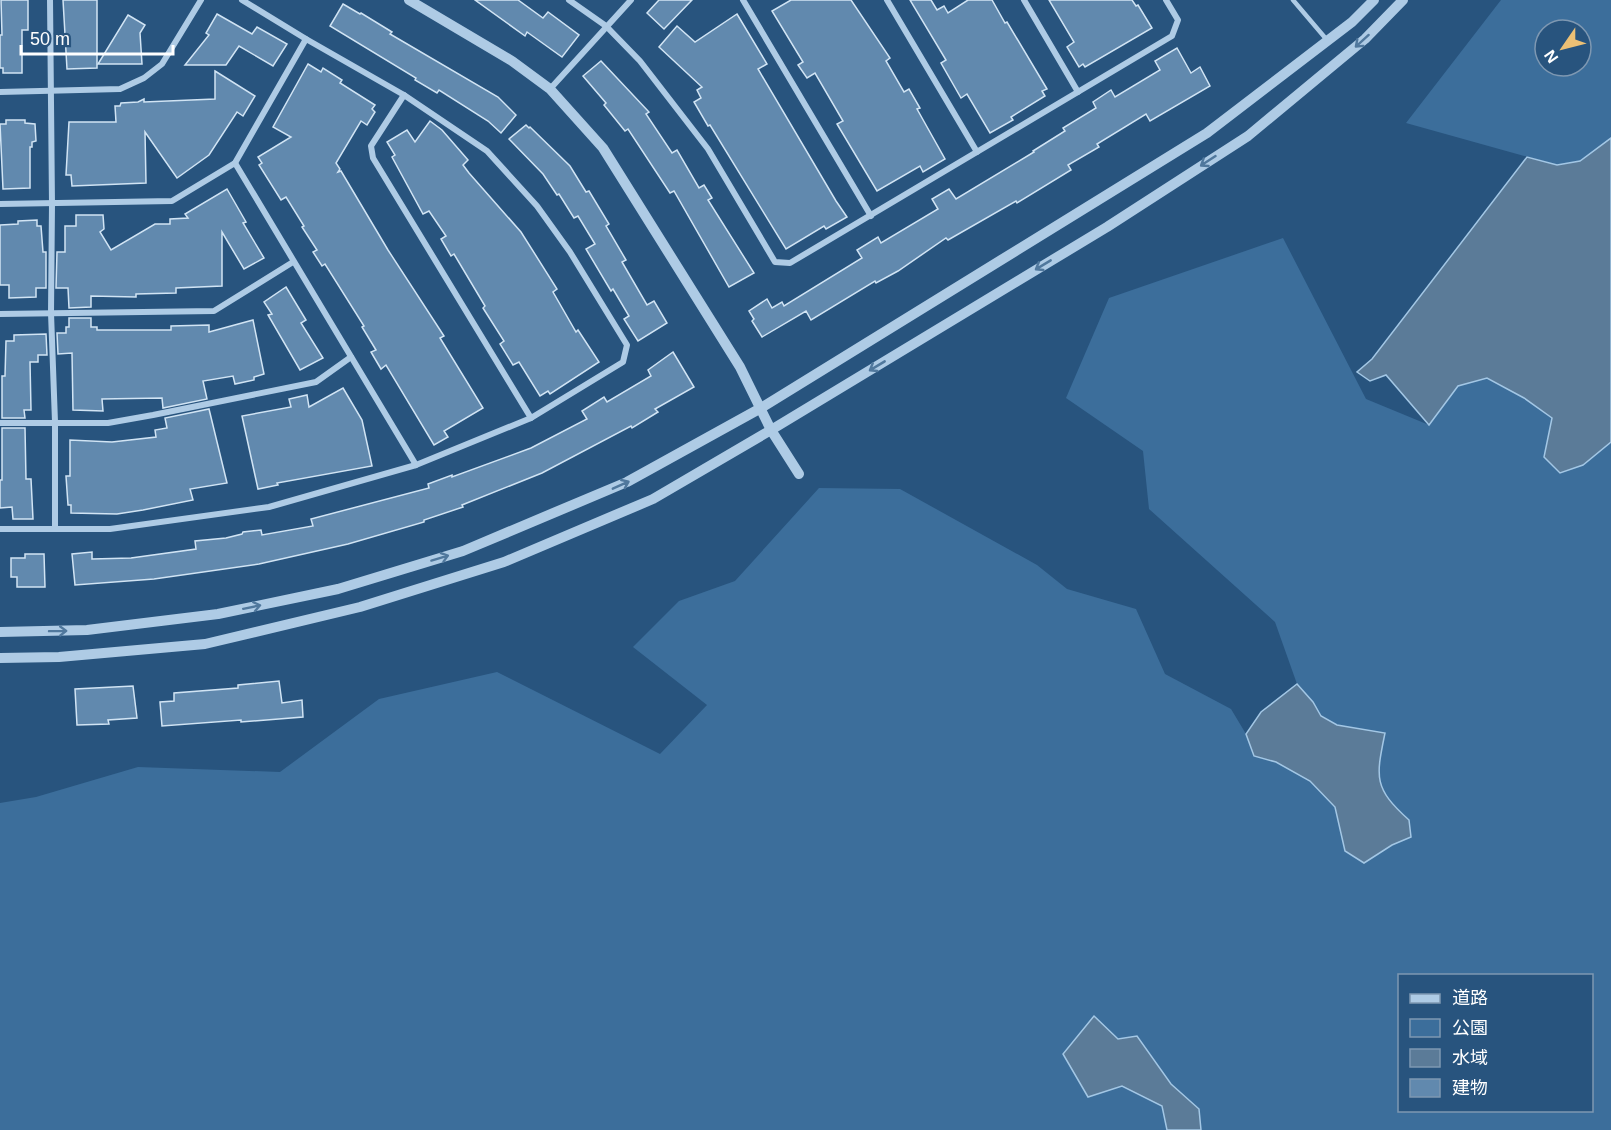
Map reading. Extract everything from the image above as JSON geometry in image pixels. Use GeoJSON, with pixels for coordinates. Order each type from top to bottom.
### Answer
{"type":"FeatureCollection","features":[{"type":"Feature","properties":{"kind":"street"},"geometry":{"type":"LineString","coordinates":[[50,0],[51,313],[55,422],[55,529]]}},
{"type":"Feature","properties":{"kind":"street"},"geometry":{"type":"LineString","coordinates":[[0,92],[120,89],[144,78],[162,64],[201,0]]}},
{"type":"Feature","properties":{"kind":"street"},"geometry":{"type":"LineString","coordinates":[[0,529],[110,529],[269,507],[416,465],[531,418],[623,362],[627,345],[570,252],[537,206],[487,151],[404,95],[242,0]]}},
{"type":"Feature","properties":{"kind":"street"},"geometry":{"type":"LineString","coordinates":[[409,0],[512,61],[550,89],[603,148],[740,367],[771,430],[799,474]]}},
{"type":"Feature","properties":{"kind":"street"},"geometry":{"type":"LineString","coordinates":[[569,0],[606,26],[640,61],[708,149],[775,262],[790,263],[1172,36],[1178,20],[1166,0]]}},
{"type":"Feature","properties":{"kind":"street"},"geometry":{"type":"LineString","coordinates":[[550,89],[631,0]]}},
{"type":"Feature","properties":{"kind":"street"},"geometry":{"type":"LineString","coordinates":[[742,0],[871,216]]}},
{"type":"Feature","properties":{"kind":"street"},"geometry":{"type":"LineString","coordinates":[[887,0],[977,152]]}},
{"type":"Feature","properties":{"kind":"street"},"geometry":{"type":"LineString","coordinates":[[1024,0],[1078,92]]}},
{"type":"Feature","properties":{"kind":"street"},"geometry":{"type":"LineString","coordinates":[[0,632],[87,630],[218,614],[338,589],[463,551],[627,482],[761,408],[1207,133],[1352,22],[1374,0]]}},
{"type":"Feature","properties":{"kind":"street"},"geometry":{"type":"LineString","coordinates":[[0,658],[59,657],[205,644],[360,607],[504,562],[653,499],[1107,227],[1248,136],[1365,39],[1403,0]]}},
{"type":"Feature","properties":{"kind":"street"},"geometry":{"type":"LineString","coordinates":[[0,204],[172,201],[235,163],[306,39]]}},
{"type":"Feature","properties":{"kind":"street"},"geometry":{"type":"LineString","coordinates":[[404,95],[371,146],[373,158],[531,418]]}},
{"type":"Feature","properties":{"kind":"street"},"geometry":{"type":"LineString","coordinates":[[235,163],[292,262],[416,465]]}},
{"type":"Feature","properties":{"kind":"street"},"geometry":{"type":"LineString","coordinates":[[0,314],[214,311],[292,262]]}},
{"type":"Feature","properties":{"kind":"street"},"geometry":{"type":"LineString","coordinates":[[0,423],[108,423],[316,382],[351,357]]}},
{"type":"Feature","properties":{"kind":"lane"},"geometry":{"type":"LineString","coordinates":[[1293,0],[1327,40]]}},
{"type":"Feature","properties":{"kind":"green space"},"geometry":{"type":"Polygon","coordinates":[[[1501,0],[1611,0],[1611,138],[1580,161],[1557,165],[1406,123],[1501,0]]]}},
{"type":"Feature","properties":{"kind":"green space"},"geometry":{"type":"Polygon","coordinates":[[[1283,238],[1366,399],[1429,425],[1458,386],[1487,378],[1524,398],[1552,418],[1544,457],[1583,465],[1611,442],[1611,1130],[1201,1130],[1199,1109],[1171,1084],[1137,1036],[1063,1054],[1088,1097],[1122,1086],[1162,1106],[1167,1130],[0,1130],[0,803],[36,797],[138,767],[280,772],[379,699],[497,672],[660,754],[707,705],[633,647],[679,601],[735,581],[819,488],[900,489],[1037,565],[1067,589],[1136,609],[1165,674],[1231,709],[1246,734],[1254,756],[1276,762],[1310,781],[1336,807],[1345,851],[1364,863],[1392,845],[1411,837],[1409,820],[1385,794],[1380,779],[1380,759],[1337,725],[1321,716],[1313,702],[1297,684],[1275,622],[1149,509],[1143,451],[1066,398],[1109,298],[1283,238]]]}},
{"type":"Feature","properties":{"kind":"water"},"geometry":{"type":"Polygon","coordinates":[[[1611,138],[1611,442],[1583,465],[1560,473],[1544,457],[1552,418],[1524,398],[1487,378],[1458,386],[1429,425],[1386,375],[1370,381],[1357,372],[1372,359],[1527,157],[1557,165],[1580,161],[1611,138]]]}},
{"type":"Feature","properties":{"kind":"water"},"geometry":{"type":"Polygon","coordinates":[[[1297,684],[1313,702],[1321,716],[1337,725],[1385,733],[1380,761],[1380,781],[1389,799],[1409,820],[1411,837],[1392,845],[1364,863],[1345,851],[1335,807],[1310,781],[1276,762],[1254,756],[1246,734],[1261,712],[1297,684]]]}},
{"type":"Feature","properties":{"kind":"water"},"geometry":{"type":"Polygon","coordinates":[[[1094,1016],[1118,1039],[1137,1036],[1171,1084],[1199,1109],[1201,1130],[1167,1130],[1162,1106],[1122,1086],[1088,1097],[1063,1054],[1094,1016]]]}},
{"type":"Feature","properties":{"kind":"building"},"geometry":{"type":"Polygon","coordinates":[[[1,0],[28,0],[28,30],[22,30],[22,73],[3,73],[3,68],[0,68],[1,0]]]}},
{"type":"Feature","properties":{"kind":"building"},"geometry":{"type":"Polygon","coordinates":[[[63,0],[97,0],[97,68],[67,69],[63,0]]]}},
{"type":"Feature","properties":{"kind":"building"},"geometry":{"type":"Polygon","coordinates":[[[475,0],[518,0],[543,18],[548,12],[579,35],[562,57],[527,32],[525,36],[475,0]]]}},
{"type":"Feature","properties":{"kind":"building"},"geometry":{"type":"Polygon","coordinates":[[[659,0],[692,0],[664,29],[647,13],[659,0]]]}},
{"type":"Feature","properties":{"kind":"building"},"geometry":{"type":"Polygon","coordinates":[[[791,0],[851,0],[890,58],[886,61],[904,92],[909,89],[920,108],[917,109],[945,159],[923,172],[920,166],[877,191],[837,124],[843,121],[815,73],[807,78],[798,65],[803,62],[772,11],[791,0]]]}},
{"type":"Feature","properties":{"kind":"building"},"geometry":{"type":"Polygon","coordinates":[[[910,0],[931,0],[937,10],[944,6],[948,13],[968,0],[992,0],[1047,89],[1042,91],[1045,96],[1011,117],[1013,120],[990,133],[967,94],[961,98],[941,63],[946,60],[910,0]]]}},
{"type":"Feature","properties":{"kind":"building"},"geometry":{"type":"Polygon","coordinates":[[[1049,0],[1132,0],[1136,6],[1138,5],[1152,28],[1085,67],[1083,64],[1079,67],[1067,47],[1074,42],[1049,0]]]}},
{"type":"Feature","properties":{"kind":"building"},"geometry":{"type":"Polygon","coordinates":[[[343,4],[498,97],[516,115],[501,133],[488,121],[439,90],[437,93],[330,26],[343,4]]]}},
{"type":"Feature","properties":{"kind":"building"},"geometry":{"type":"Polygon","coordinates":[[[217,14],[252,34],[257,27],[287,44],[273,66],[239,46],[226,65],[185,65],[209,35],[206,33],[217,14]]]}},
{"type":"Feature","properties":{"kind":"building"},"geometry":{"type":"Polygon","coordinates":[[[737,14],[767,64],[758,69],[847,217],[826,229],[824,226],[786,249],[694,102],[701,98],[697,90],[702,87],[659,47],[677,26],[695,42],[737,14]]]}},
{"type":"Feature","properties":{"kind":"building"},"geometry":{"type":"Polygon","coordinates":[[[128,15],[145,25],[140,33],[142,64],[98,64],[128,15]]]}},
{"type":"Feature","properties":{"kind":"building"},"geometry":{"type":"Polygon","coordinates":[[[1177,48],[1191,73],[1200,67],[1210,86],[1150,121],[1146,114],[1097,144],[1099,147],[1068,165],[1071,170],[1017,203],[1016,201],[948,240],[946,238],[898,271],[876,283],[875,281],[811,320],[806,311],[762,337],[749,311],[767,299],[772,308],[782,302],[784,306],[862,258],[857,250],[878,237],[881,243],[938,209],[932,199],[949,189],[956,199],[1065,131],[1063,128],[1096,108],[1093,102],[1111,90],[1115,97],[1160,70],[1155,61],[1177,48]]]}},
{"type":"Feature","properties":{"kind":"building"},"geometry":{"type":"Polygon","coordinates":[[[601,61],[649,112],[646,114],[672,153],[677,150],[699,188],[704,185],[712,198],[708,200],[754,273],[729,287],[674,191],[670,193],[628,129],[625,131],[604,105],[606,103],[583,76],[601,61]]]}},
{"type":"Feature","properties":{"kind":"building"},"geometry":{"type":"Polygon","coordinates":[[[308,64],[321,72],[323,68],[342,80],[340,83],[375,105],[372,109],[375,112],[367,125],[361,121],[336,163],[340,169],[338,172],[341,171],[388,250],[444,336],[440,338],[483,408],[444,431],[448,437],[434,445],[386,365],[381,369],[371,352],[376,350],[362,327],[364,326],[325,264],[322,266],[313,252],[317,250],[286,197],[281,200],[259,165],[262,163],[258,157],[291,137],[273,127],[308,64]]]}},
{"type":"Feature","properties":{"kind":"building"},"geometry":{"type":"Polygon","coordinates":[[[215,71],[255,96],[243,116],[237,112],[209,155],[177,178],[145,132],[146,183],[72,186],[71,175],[66,175],[69,122],[116,122],[115,106],[144,99],[144,102],[215,99],[215,71]]]}},
{"type":"Feature","properties":{"kind":"building"},"geometry":{"type":"Polygon","coordinates":[[[6,120],[25,120],[25,123],[35,124],[36,141],[32,142],[32,147],[30,147],[30,188],[3,189],[0,124],[6,124],[6,120]]]}},
{"type":"Feature","properties":{"kind":"building"},"geometry":{"type":"Polygon","coordinates":[[[430,121],[442,130],[468,160],[463,165],[521,232],[557,289],[553,292],[576,332],[578,330],[599,362],[550,394],[548,391],[540,396],[519,362],[513,365],[500,344],[504,341],[483,308],[485,306],[454,254],[451,256],[441,239],[446,236],[429,211],[423,214],[392,157],[395,155],[387,142],[407,130],[415,142],[430,121]]]}},
{"type":"Feature","properties":{"kind":"building"},"geometry":{"type":"Polygon","coordinates":[[[526,125],[570,166],[586,192],[589,191],[609,224],[606,226],[626,260],[622,262],[647,305],[654,301],[667,323],[638,341],[624,319],[629,316],[586,249],[595,244],[578,216],[574,218],[543,174],[509,139],[526,125]]]}},
{"type":"Feature","properties":{"kind":"building"},"geometry":{"type":"Polygon","coordinates":[[[227,189],[246,222],[243,223],[264,258],[244,269],[222,232],[222,286],[176,288],[176,293],[136,294],[136,297],[91,296],[91,307],[69,308],[68,288],[56,288],[57,252],[65,252],[65,226],[76,226],[76,215],[103,215],[104,229],[100,232],[111,250],[155,224],[170,224],[170,219],[188,218],[185,214],[227,189]]]}},
{"type":"Feature","properties":{"kind":"building"},"geometry":{"type":"Polygon","coordinates":[[[37,220],[37,226],[41,226],[43,252],[46,252],[46,288],[36,288],[36,297],[9,298],[9,285],[0,285],[0,225],[37,220]]]}},
{"type":"Feature","properties":{"kind":"building"},"geometry":{"type":"Polygon","coordinates":[[[286,287],[306,320],[301,323],[323,358],[300,370],[268,315],[272,314],[264,302],[286,287]]]}},
{"type":"Feature","properties":{"kind":"building"},"geometry":{"type":"Polygon","coordinates":[[[69,318],[91,318],[91,327],[97,327],[97,330],[171,330],[171,326],[209,325],[209,332],[253,320],[264,374],[254,377],[254,380],[235,384],[233,376],[203,381],[207,399],[163,408],[162,398],[102,399],[103,411],[73,410],[72,353],[58,354],[57,333],[66,333],[69,318]]]}},
{"type":"Feature","properties":{"kind":"building"},"geometry":{"type":"Polygon","coordinates":[[[46,334],[47,355],[38,355],[38,362],[30,362],[31,410],[24,410],[25,418],[2,418],[2,376],[5,376],[6,341],[14,341],[14,335],[46,334]]]}},
{"type":"Feature","properties":{"kind":"building"},"geometry":{"type":"Polygon","coordinates":[[[673,352],[694,387],[655,409],[658,412],[632,428],[631,426],[542,473],[462,505],[463,507],[424,520],[424,522],[348,544],[259,564],[154,579],[75,585],[72,554],[92,552],[92,559],[131,558],[196,549],[195,541],[226,538],[243,532],[261,530],[262,535],[313,526],[311,519],[429,488],[428,484],[531,448],[587,419],[582,411],[604,397],[607,402],[651,376],[648,370],[673,352]]]}},
{"type":"Feature","properties":{"kind":"building"},"geometry":{"type":"Polygon","coordinates":[[[343,388],[362,420],[372,466],[277,483],[278,485],[258,489],[242,416],[291,407],[289,399],[307,395],[309,407],[343,388]]]}},
{"type":"Feature","properties":{"kind":"building"},"geometry":{"type":"Polygon","coordinates":[[[209,409],[227,483],[190,489],[193,500],[143,510],[117,514],[71,513],[71,505],[68,505],[66,476],[70,476],[70,440],[112,442],[156,437],[155,430],[167,428],[165,418],[209,409]]]}},
{"type":"Feature","properties":{"kind":"building"},"geometry":{"type":"Polygon","coordinates":[[[2,428],[25,428],[26,479],[31,479],[33,519],[13,519],[12,507],[0,508],[2,428]]]}},
{"type":"Feature","properties":{"kind":"building"},"geometry":{"type":"Polygon","coordinates":[[[25,554],[44,554],[45,587],[17,587],[17,577],[11,577],[11,558],[25,558],[25,554]]]}},
{"type":"Feature","properties":{"kind":"building"},"geometry":{"type":"Polygon","coordinates":[[[279,681],[282,703],[302,700],[303,717],[162,726],[160,702],[174,701],[174,693],[238,688],[238,685],[279,681]]]}},
{"type":"Feature","properties":{"kind":"building"},"geometry":{"type":"Polygon","coordinates":[[[133,686],[137,718],[108,720],[109,724],[77,725],[75,689],[133,686]]]}}]}
